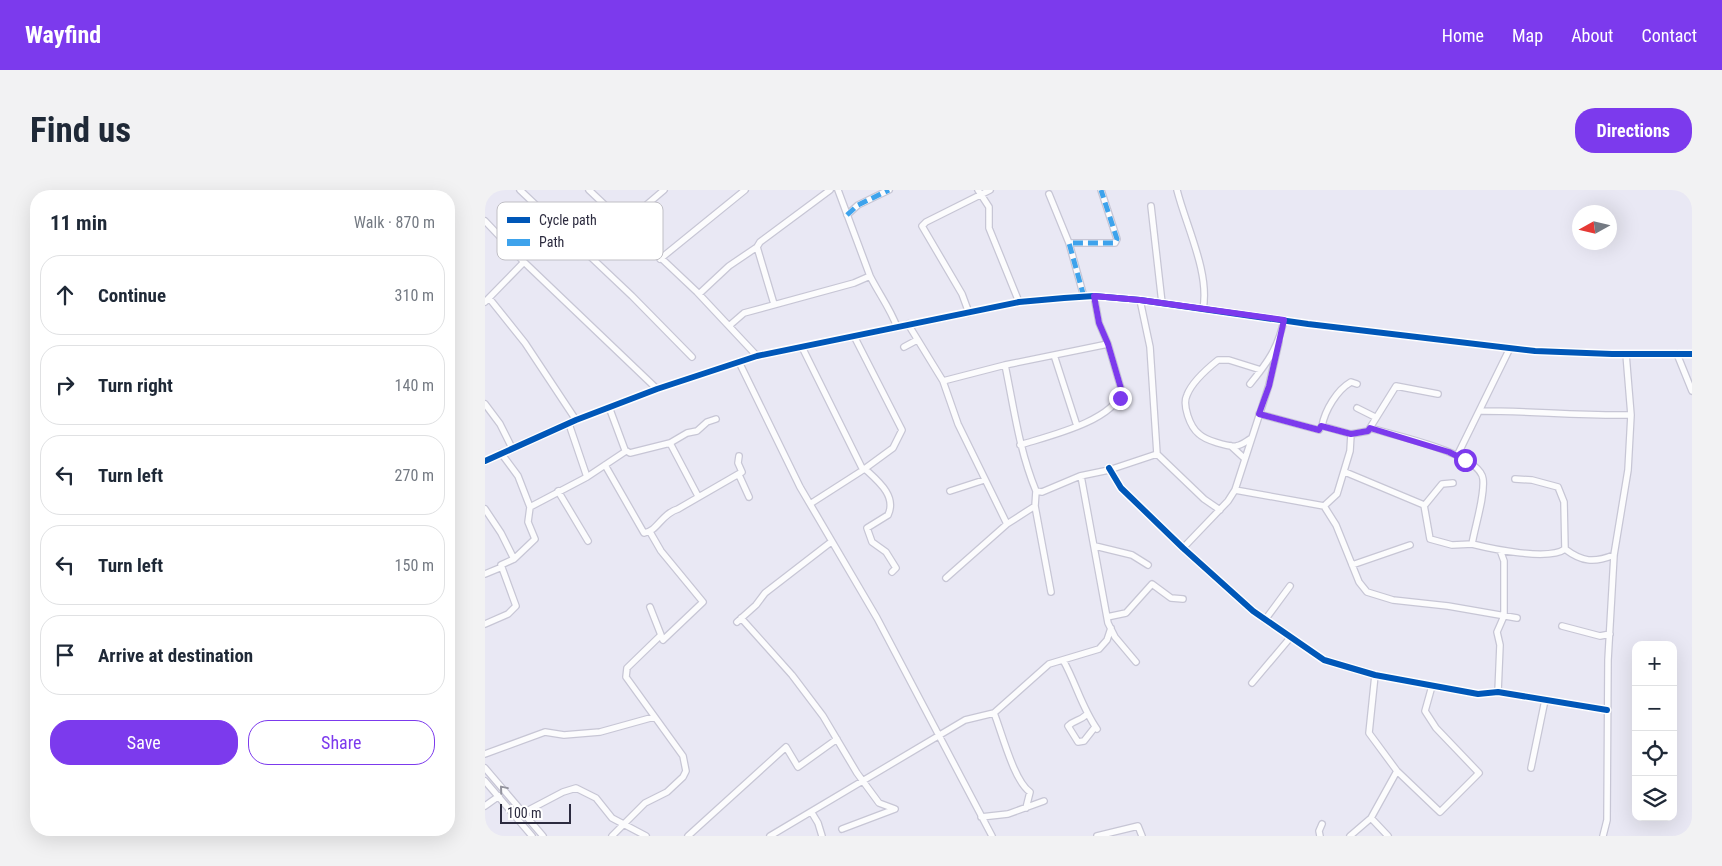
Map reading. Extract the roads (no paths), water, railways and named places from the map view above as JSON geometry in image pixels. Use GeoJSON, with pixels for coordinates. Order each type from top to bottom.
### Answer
{"type":"FeatureCollection","features":[{"type":"Feature","properties":{"kind":"street"},"geometry":{"type":"LineString","coordinates":[[519,190],[532,202]]}},
{"type":"Feature","properties":{"kind":"street"},"geometry":{"type":"LineString","coordinates":[[589,190],[601,202]]}},
{"type":"Feature","properties":{"kind":"street"},"geometry":{"type":"LineString","coordinates":[[663,257],[745,190]]}},
{"type":"Feature","properties":{"kind":"street"},"geometry":{"type":"LineString","coordinates":[[699,294],[729,266],[757,247],[830,190]]}},
{"type":"Feature","properties":{"kind":"street"},"geometry":{"type":"LineString","coordinates":[[838,190],[870,276],[877,290],[888,303],[897,327]]}},
{"type":"Feature","properties":{"kind":"street"},"geometry":{"type":"LineString","coordinates":[[847,215],[858,205],[889,190]]}},
{"type":"Feature","properties":{"kind":"street"},"geometry":{"type":"LineString","coordinates":[[969,313],[962,294],[924,231],[923,226],[926,222],[979,192],[990,190]]}},
{"type":"Feature","properties":{"kind":"street"},"geometry":{"type":"LineString","coordinates":[[1069,243],[1115,243],[1117,239],[1101,190]]}},
{"type":"Feature","properties":{"kind":"street"},"geometry":{"type":"LineString","coordinates":[[1177,190],[1202,268],[1206,296],[1203,309]]}},
{"type":"Feature","properties":{"kind":"street"},"geometry":{"type":"LineString","coordinates":[[648,202],[660,191]]}},
{"type":"Feature","properties":{"kind":"street"},"geometry":{"type":"LineString","coordinates":[[979,192],[989,207],[989,228],[1019,302]]}},
{"type":"Feature","properties":{"kind":"street"},"geometry":{"type":"LineString","coordinates":[[1049,194],[1069,243],[1084,297]]}},
{"type":"Feature","properties":{"kind":"street"},"geometry":{"type":"LineString","coordinates":[[1151,206],[1162,303]]}},
{"type":"Feature","properties":{"kind":"street"},"geometry":{"type":"LineString","coordinates":[[485,222],[497,234]]}},
{"type":"Feature","properties":{"kind":"street"},"geometry":{"type":"LineString","coordinates":[[757,247],[774,304]]}},
{"type":"Feature","properties":{"kind":"street"},"geometry":{"type":"LineString","coordinates":[[594,260],[692,357]]}},
{"type":"Feature","properties":{"kind":"street"},"geometry":{"type":"LineString","coordinates":[[661,260],[699,294],[757,356]]}},
{"type":"Feature","properties":{"kind":"street"},"geometry":{"type":"LineString","coordinates":[[576,420],[525,344],[487,300],[524,262],[657,389]]}},
{"type":"Feature","properties":{"kind":"street"},"geometry":{"type":"LineString","coordinates":[[729,326],[744,313],[854,283],[870,276]]}},
{"type":"Feature","properties":{"kind":"street"},"geometry":{"type":"LineString","coordinates":[[1020,445],[1077,426],[1105,411],[1120,398],[1122,392],[1108,344],[1099,323],[1094,296]]}},
{"type":"Feature","properties":{"kind":"street"},"geometry":{"type":"LineString","coordinates":[[485,461],[609,407],[757,356],[1019,302],[1094,296],[1140,300],[1510,348],[1626,354],[1692,354]]}},
{"type":"Feature","properties":{"kind":"street"},"geometry":{"type":"LineString","coordinates":[[1140,300],[1151,362],[1157,454],[1204,499],[1219,510]]}},
{"type":"Feature","properties":{"kind":"street"},"geometry":{"type":"LineString","coordinates":[[1183,548],[1235,490],[1259,414],[1284,320]]}},
{"type":"Feature","properties":{"kind":"street"},"geometry":{"type":"LineString","coordinates":[[909,324],[943,381],[958,424],[1007,524]]}},
{"type":"Feature","properties":{"kind":"street"},"geometry":{"type":"LineString","coordinates":[[810,504],[893,448],[902,430],[854,336]]}},
{"type":"Feature","properties":{"kind":"street"},"geometry":{"type":"LineString","coordinates":[[904,346],[917,340]]}},
{"type":"Feature","properties":{"kind":"street"},"geometry":{"type":"LineString","coordinates":[[1250,384],[1279,342]]}},
{"type":"Feature","properties":{"kind":"street"},"geometry":{"type":"LineString","coordinates":[[943,381],[1005,365],[1108,344]]}},
{"type":"Feature","properties":{"kind":"street"},"geometry":{"type":"LineString","coordinates":[[802,346],[864,469],[881,484],[891,501],[891,509],[888,515],[867,528],[872,542],[886,552],[896,568],[893,572]]}},
{"type":"Feature","properties":{"kind":"street"},"geometry":{"type":"LineString","coordinates":[[1457,456],[1481,411],[1510,348]]}},
{"type":"Feature","properties":{"kind":"street"},"geometry":{"type":"LineString","coordinates":[[1603,836],[1607,820],[1609,634],[1614,556],[1628,470],[1631,415],[1626,354]]}},
{"type":"Feature","properties":{"kind":"street"},"geometry":{"type":"LineString","coordinates":[[1677,354],[1692,391]]}},
{"type":"Feature","properties":{"kind":"street"},"geometry":{"type":"LineString","coordinates":[[1054,355],[1077,426]]}},
{"type":"Feature","properties":{"kind":"street"},"geometry":{"type":"LineString","coordinates":[[1244,458],[1231,446],[1200,435],[1193,426],[1185,405],[1187,395],[1218,360],[1229,360],[1261,370]]}},
{"type":"Feature","properties":{"kind":"street"},"geometry":{"type":"LineString","coordinates":[[739,362],[810,504],[877,618],[992,836]]}},
{"type":"Feature","properties":{"kind":"street"},"geometry":{"type":"LineString","coordinates":[[1005,365],[1020,445],[1036,491],[1035,506],[1051,592]]}},
{"type":"Feature","properties":{"kind":"street"},"geometry":{"type":"LineString","coordinates":[[1259,414],[1319,430],[1325,412],[1345,385],[1351,382],[1357,384]]}},
{"type":"Feature","properties":{"kind":"street"},"geometry":{"type":"LineString","coordinates":[[1321,426],[1351,434],[1368,431],[1396,386],[1438,394]]}},
{"type":"Feature","properties":{"kind":"street"},"geometry":{"type":"LineString","coordinates":[[485,404],[500,424],[512,448]]}},
{"type":"Feature","properties":{"kind":"street"},"geometry":{"type":"LineString","coordinates":[[609,407],[626,452]]}},
{"type":"Feature","properties":{"kind":"street"},"geometry":{"type":"LineString","coordinates":[[1357,408],[1375,417]]}},
{"type":"Feature","properties":{"kind":"street"},"geometry":{"type":"LineString","coordinates":[[1481,411],[1528,411],[1584,416],[1631,415]]}},
{"type":"Feature","properties":{"kind":"street"},"geometry":{"type":"LineString","coordinates":[[530,507],[587,477],[626,452],[638,453],[670,443],[687,433],[697,430],[707,422],[716,419]]}},
{"type":"Feature","properties":{"kind":"street"},"geometry":{"type":"LineString","coordinates":[[569,424],[587,477]]}},
{"type":"Feature","properties":{"kind":"street"},"geometry":{"type":"LineString","coordinates":[[1370,428],[1457,456],[1472,463],[1480,470],[1483,478],[1473,544]]}},
{"type":"Feature","properties":{"kind":"street"},"geometry":{"type":"LineString","coordinates":[[1324,506],[1337,494],[1345,472],[1351,434]]}},
{"type":"Feature","properties":{"kind":"street"},"geometry":{"type":"LineString","coordinates":[[1231,446],[1245,443],[1251,438]]}},
{"type":"Feature","properties":{"kind":"street"},"geometry":{"type":"LineString","coordinates":[[670,443],[698,496]]}},
{"type":"Feature","properties":{"kind":"street"},"geometry":{"type":"LineString","coordinates":[[485,574],[502,567],[501,565],[513,559],[535,540],[528,522],[530,507],[518,476],[501,453]]}},
{"type":"Feature","properties":{"kind":"street"},"geometry":{"type":"LineString","coordinates":[[1036,491],[1043,492],[1081,476],[1157,454]]}},
{"type":"Feature","properties":{"kind":"street"},"geometry":{"type":"LineString","coordinates":[[605,465],[644,533],[650,532],[667,514],[739,475],[742,472],[738,463],[739,456]]}},
{"type":"Feature","properties":{"kind":"street"},"geometry":{"type":"LineString","coordinates":[[1110,469],[1121,488],[1183,548],[1265,620],[1324,660],[1375,676],[1479,694],[1498,692],[1607,710]]}},
{"type":"Feature","properties":{"kind":"street"},"geometry":{"type":"LineString","coordinates":[[1345,472],[1424,506]]}},
{"type":"Feature","properties":{"kind":"street"},"geometry":{"type":"LineString","coordinates":[[739,475],[749,497]]}},
{"type":"Feature","properties":{"kind":"street"},"geometry":{"type":"LineString","coordinates":[[1081,476],[1107,617],[1115,637],[1136,662]]}},
{"type":"Feature","properties":{"kind":"street"},"geometry":{"type":"LineString","coordinates":[[1515,479],[1532,480],[1559,487],[1564,502],[1565,549]]}},
{"type":"Feature","properties":{"kind":"street"},"geometry":{"type":"LineString","coordinates":[[950,492],[984,480]]}},
{"type":"Feature","properties":{"kind":"street"},"geometry":{"type":"LineString","coordinates":[[1453,483],[1442,484],[1424,506],[1430,539],[1452,546],[1473,544],[1500,550],[1543,554],[1561,552],[1565,549]]}},
{"type":"Feature","properties":{"kind":"street"},"geometry":{"type":"LineString","coordinates":[[1235,490],[1324,506],[1336,525],[1359,582],[1367,592],[1393,600],[1448,606],[1517,618]]}},
{"type":"Feature","properties":{"kind":"street"},"geometry":{"type":"LineString","coordinates":[[558,491],[588,541]]}},
{"type":"Feature","properties":{"kind":"street"},"geometry":{"type":"LineString","coordinates":[[946,578],[1007,524],[1035,506]]}},
{"type":"Feature","properties":{"kind":"street"},"geometry":{"type":"LineString","coordinates":[[485,509],[501,533],[513,559]]}},
{"type":"Feature","properties":{"kind":"street"},"geometry":{"type":"LineString","coordinates":[[650,532],[661,551],[703,602],[663,640]]}},
{"type":"Feature","properties":{"kind":"street"},"geometry":{"type":"LineString","coordinates":[[831,542],[765,593],[757,605],[739,620],[792,675],[823,716],[857,773],[879,803],[895,808],[842,829]]}},
{"type":"Feature","properties":{"kind":"street"},"geometry":{"type":"LineString","coordinates":[[1352,565],[1410,545]]}},
{"type":"Feature","properties":{"kind":"street"},"geometry":{"type":"LineString","coordinates":[[1095,546],[1132,555],[1149,565]]}},
{"type":"Feature","properties":{"kind":"street"},"geometry":{"type":"LineString","coordinates":[[1565,549],[1575,557],[1598,562],[1614,556]]}},
{"type":"Feature","properties":{"kind":"street"},"geometry":{"type":"LineString","coordinates":[[1498,692],[1500,645],[1497,632],[1504,616],[1504,561],[1500,550]]}},
{"type":"Feature","properties":{"kind":"street"},"geometry":{"type":"LineString","coordinates":[[485,624],[508,614],[516,607],[502,567]]}},
{"type":"Feature","properties":{"kind":"street"},"geometry":{"type":"LineString","coordinates":[[1107,617],[1126,612],[1152,584],[1171,598],[1183,599]]}},
{"type":"Feature","properties":{"kind":"street"},"geometry":{"type":"LineString","coordinates":[[1265,620],[1290,586]]}},
{"type":"Feature","properties":{"kind":"street"},"geometry":{"type":"LineString","coordinates":[[612,836],[645,803],[667,792],[685,773],[685,760],[633,689],[625,673],[634,660],[660,638],[659,629],[650,607]]}},
{"type":"Feature","properties":{"kind":"street"},"geometry":{"type":"LineString","coordinates":[[1563,626],[1600,636],[1609,634]]}},
{"type":"Feature","properties":{"kind":"street"},"geometry":{"type":"LineString","coordinates":[[770,836],[783,827],[812,813],[965,720],[994,713],[1049,664],[1099,649],[1107,640],[1111,628]]}},
{"type":"Feature","properties":{"kind":"street"},"geometry":{"type":"LineString","coordinates":[[1252,683],[1289,638]]}},
{"type":"Feature","properties":{"kind":"street"},"geometry":{"type":"LineString","coordinates":[[1063,660],[1076,684],[1087,715],[1096,728],[1084,741],[1078,742],[1068,726],[1073,721],[1081,720],[1087,715]]}},
{"type":"Feature","properties":{"kind":"street"},"geometry":{"type":"LineString","coordinates":[[1375,676],[1369,733],[1397,771],[1440,812],[1479,773],[1436,728],[1425,711],[1433,686]]}},
{"type":"Feature","properties":{"kind":"street"},"geometry":{"type":"LineString","coordinates":[[1531,768],[1545,700]]}},
{"type":"Feature","properties":{"kind":"street"},"geometry":{"type":"LineString","coordinates":[[994,713],[1016,775],[1022,786],[1029,792],[1026,808]]}},
{"type":"Feature","properties":{"kind":"street"},"geometry":{"type":"LineString","coordinates":[[485,754],[545,732],[564,735],[600,732],[654,717]]}},
{"type":"Feature","properties":{"kind":"street"},"geometry":{"type":"LineString","coordinates":[[688,836],[786,748],[798,767],[837,739]]}},
{"type":"Feature","properties":{"kind":"street"},"geometry":{"type":"LineString","coordinates":[[485,768],[543,836]]}},
{"type":"Feature","properties":{"kind":"street"},"geometry":{"type":"LineString","coordinates":[[1349,836],[1371,818],[1397,771]]}},
{"type":"Feature","properties":{"kind":"street"},"geometry":{"type":"LineString","coordinates":[[485,781],[533,836]]}},
{"type":"Feature","properties":{"kind":"street"},"geometry":{"type":"LineString","coordinates":[[523,812],[575,788],[596,798],[607,815],[646,836]]}},
{"type":"Feature","properties":{"kind":"street"},"geometry":{"type":"LineString","coordinates":[[485,806],[499,796]]}},
{"type":"Feature","properties":{"kind":"street"},"geometry":{"type":"LineString","coordinates":[[981,817],[1008,814],[1044,801]]}},
{"type":"Feature","properties":{"kind":"street"},"geometry":{"type":"LineString","coordinates":[[812,813],[819,823],[822,836]]}},
{"type":"Feature","properties":{"kind":"street"},"geometry":{"type":"LineString","coordinates":[[1371,818],[1388,836]]}},
{"type":"Feature","properties":{"kind":"street"},"geometry":{"type":"LineString","coordinates":[[1320,836],[1322,824]]}},
{"type":"Feature","properties":{"kind":"street"},"geometry":{"type":"LineString","coordinates":[[1097,836],[1138,826],[1142,836]]}}]}
